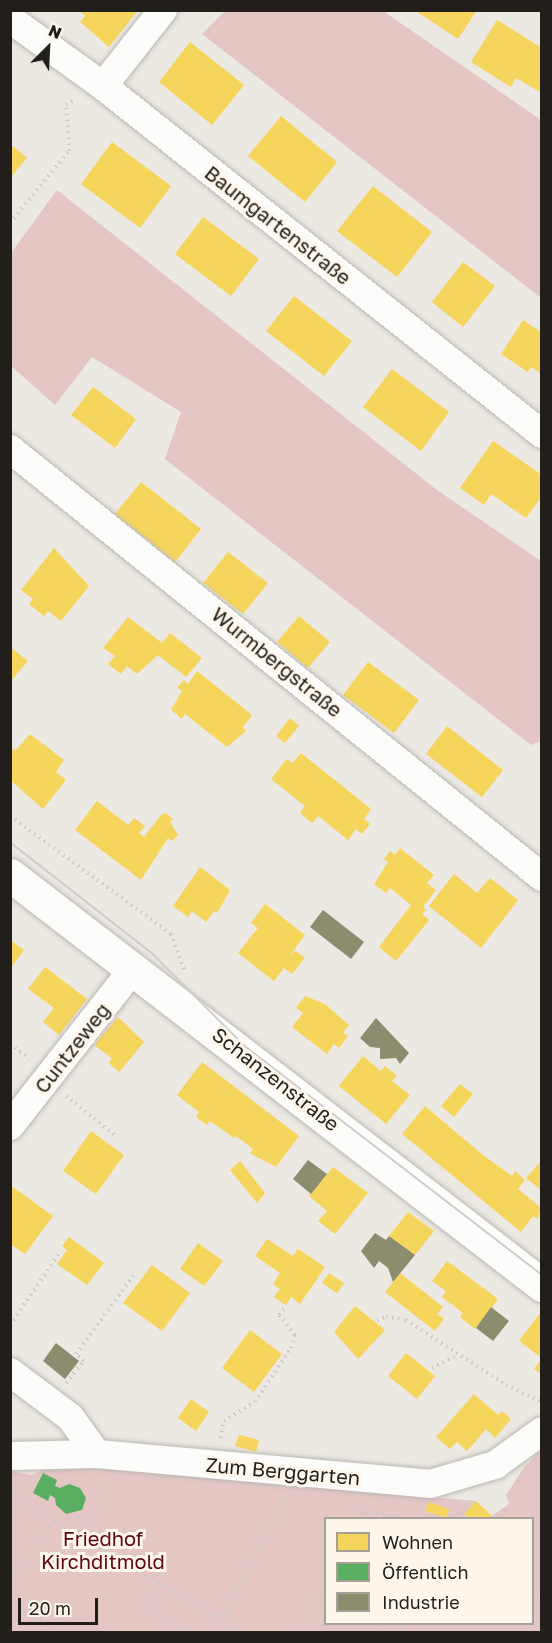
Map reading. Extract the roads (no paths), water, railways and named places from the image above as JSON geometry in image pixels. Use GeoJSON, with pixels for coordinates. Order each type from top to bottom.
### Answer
{"type":"FeatureCollection","features":[{"type":"Feature","properties":{"kind":"street"},"geometry":{"type":"LineString","coordinates":[[103,86],[163,10]]}},
{"type":"Feature","properties":{"kind":"street","name":"Baumgartenstraße"},"geometry":{"type":"LineString","coordinates":[[10,19],[103,86],[542,434]]}},
{"type":"Feature","properties":{"kind":"street","name":"Wurmbergstraße"},"geometry":{"type":"LineString","coordinates":[[10,448],[542,878]]}},
{"type":"Feature","properties":{"kind":"street","name":"Schanzenstraße"},"geometry":{"type":"LineString","coordinates":[[10,875],[542,1285]]}},
{"type":"Feature","properties":{"kind":"street","name":"Cuntzeweg"},"geometry":{"type":"LineString","coordinates":[[10,1126],[133,969]]}},
{"type":"Feature","properties":{"kind":"street"},"geometry":{"type":"LineString","coordinates":[[10,1372],[70,1417],[97,1454]]}},
{"type":"Feature","properties":{"kind":"street","name":"Zum Berggarten"},"geometry":{"type":"LineString","coordinates":[[10,1456],[97,1454],[430,1484],[495,1465],[542,1431]]}},
{"type":"Feature","properties":{"kind":"tram line"},"geometry":{"type":"LineString","coordinates":[[10,842],[151,952],[245,1046],[542,1275]]}},
{"type":"Feature","properties":{"kind":"park label","name":"Friedhof Kirchditmold"},"geometry":{"type":"Point","coordinates":[103,1550]}}]}
